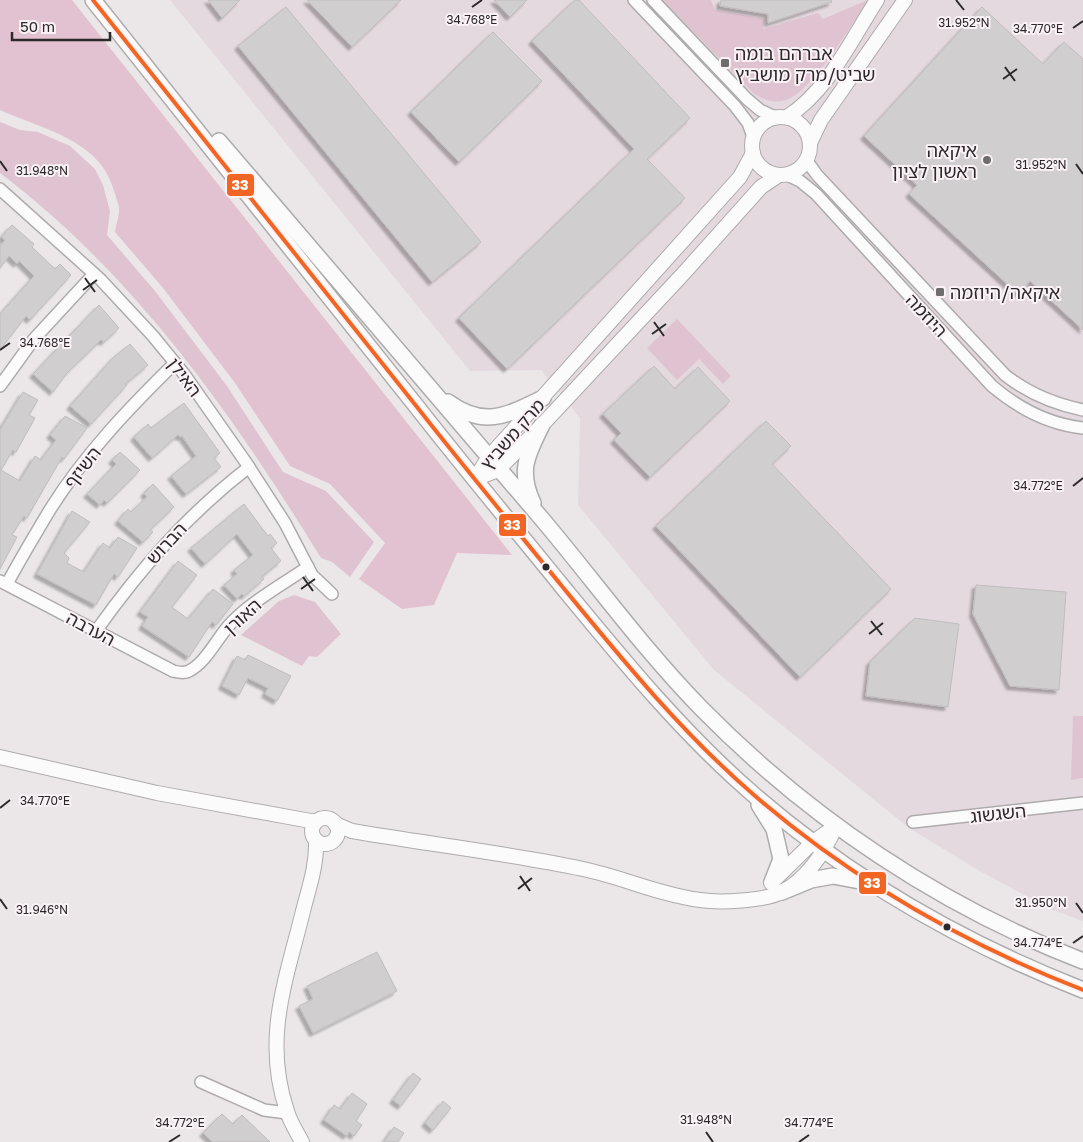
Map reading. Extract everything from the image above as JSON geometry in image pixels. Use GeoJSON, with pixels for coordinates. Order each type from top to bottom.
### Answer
{"type":"FeatureCollection","features":[{"type":"Feature","properties":{"kind":"main road"},"geometry":{"type":"LineString","coordinates":[[94,0],[361,305],[653,654],[700,707],[774,776],[836,826],[905,872],[1016,934],[1083,961]]}},
{"type":"Feature","properties":{"kind":"main road"},"geometry":{"type":"LineString","coordinates":[[94,0],[475,479],[648,690],[707,751],[750,792],[819,846],[871,883],[951,931],[1012,961],[1083,990]]}},
{"type":"Feature","properties":{"kind":"main road"},"geometry":{"type":"LineString","coordinates":[[431,390],[465,413],[487,418],[511,413],[543,398]]}},
{"type":"Feature","properties":{"kind":"main road"},"geometry":{"type":"LineString","coordinates":[[541,518],[526,488],[524,477],[527,458],[542,426]]}},
{"type":"Feature","properties":{"kind":"main road"},"geometry":{"type":"LineString","coordinates":[[750,792],[774,829],[781,859],[777,887],[834,876],[871,883]]}},
{"type":"Feature","properties":{"kind":"street"},"geometry":{"type":"LineString","coordinates":[[634,0],[735,106],[748,123],[753,136]]}},
{"type":"Feature","properties":{"kind":"street"},"geometry":{"type":"LineString","coordinates":[[653,0],[747,99],[760,110],[801,124],[810,143]]}},
{"type":"Feature","properties":{"kind":"street"},"geometry":{"type":"LineString","coordinates":[[753,136],[759,126],[804,106],[816,92],[877,0]]}},
{"type":"Feature","properties":{"kind":"street"},"geometry":{"type":"LineString","coordinates":[[807,161],[810,143],[821,120],[905,0]]}},
{"type":"Feature","properties":{"kind":"street","name":"מרק משביץ"},"geometry":{"type":"LineString","coordinates":[[475,479],[488,458],[740,177],[752,153],[753,136]]}},
{"type":"Feature","properties":{"kind":"street"},"geometry":{"type":"LineString","coordinates":[[752,153],[758,165],[766,171],[783,175]]}},
{"type":"Feature","properties":{"kind":"street","name":"מרק משביץ"},"geometry":{"type":"LineString","coordinates":[[475,479],[498,470],[542,426],[761,187],[783,175],[798,171],[807,161]]}},
{"type":"Feature","properties":{"kind":"street","name":"היוזמה"},"geometry":{"type":"LineString","coordinates":[[807,161],[817,175],[1005,376],[1020,387],[1047,400],[1083,410]]}},
{"type":"Feature","properties":{"kind":"street","name":"היוזמה"},"geometry":{"type":"LineString","coordinates":[[783,175],[800,181],[816,194],[998,391],[1030,412],[1070,426],[1083,428]]}},
{"type":"Feature","properties":{"kind":"street","name":"האילן"},"geometry":{"type":"LineString","coordinates":[[1,192],[125,304],[175,363],[249,468],[285,524],[312,575],[332,594]]}},
{"type":"Feature","properties":{"kind":"street"},"geometry":{"type":"LineString","coordinates":[[0,386],[34,339],[94,274]]}},
{"type":"Feature","properties":{"kind":"street","name":"השיזף"},"geometry":{"type":"LineString","coordinates":[[3,582],[71,480],[120,419],[175,363]]}},
{"type":"Feature","properties":{"kind":"street","name":"הברוש"},"geometry":{"type":"LineString","coordinates":[[96,631],[142,569],[180,528],[211,497],[249,468]]}},
{"type":"Feature","properties":{"kind":"street","name":"האורן"},"geometry":{"type":"LineString","coordinates":[[183,673],[189,671],[200,662],[233,621],[251,606],[308,567]]}},
{"type":"Feature","properties":{"kind":"street","name":"הערבה"},"geometry":{"type":"LineString","coordinates":[[3,582],[173,671],[183,673]]}},
{"type":"Feature","properties":{"kind":"street"},"geometry":{"type":"LineString","coordinates":[[0,757],[321,831],[352,831],[583,869],[699,900],[763,897],[777,887],[805,873],[819,846],[836,826]]}},
{"type":"Feature","properties":{"kind":"street","name":"השגשוג"},"geometry":{"type":"LineString","coordinates":[[913,822],[1083,803]]}},
{"type":"Feature","properties":{"kind":"street"},"geometry":{"type":"LineString","coordinates":[[302,1142],[287,1113],[278,1077],[276,1040],[282,988],[296,944],[321,831]]}},
{"type":"Feature","properties":{"kind":"street"},"geometry":{"type":"LineString","coordinates":[[201,1082],[264,1110],[287,1113]]}},
{"type":"Feature","properties":{"kind":"shaded area"},"geometry":{"type":"Polygon","coordinates":[[[0,0],[72,0],[512,555],[457,553],[434,605],[402,609],[359,579],[385,543],[330,484],[290,466],[235,383],[163,288],[115,232],[119,213],[118,203],[107,174],[97,160],[68,138],[0,110],[0,0]]]}},
{"type":"Feature","properties":{"kind":"shaded area"},"geometry":{"type":"Polygon","coordinates":[[[170,0],[1083,0],[1083,921],[1050,909],[978,870],[909,828],[714,670],[578,505],[580,418],[541,370],[470,371],[170,0]]]}},
{"type":"Feature","properties":{"kind":"shaded area"},"geometry":{"type":"Polygon","coordinates":[[[662,0],[711,0],[715,10],[765,19],[763,29],[818,13],[823,19],[868,0],[831,56],[808,84],[797,94],[777,102],[766,100],[754,94],[662,0]]]}},
{"type":"Feature","properties":{"kind":"shaded area"},"geometry":{"type":"Polygon","coordinates":[[[0,122],[20,130],[38,132],[70,146],[95,169],[103,185],[110,211],[107,235],[155,291],[227,386],[283,472],[326,491],[374,542],[350,577],[332,562],[321,558],[253,452],[216,400],[138,302],[95,256],[49,213],[0,173],[0,122]]]}},
{"type":"Feature","properties":{"kind":"shaded area"},"geometry":{"type":"Polygon","coordinates":[[[677,319],[731,376],[723,384],[699,359],[677,380],[647,348],[677,319]]]}},
{"type":"Feature","properties":{"kind":"shaded area"},"geometry":{"type":"Polygon","coordinates":[[[294,595],[315,602],[341,634],[317,657],[309,656],[302,666],[241,635],[279,601],[294,595]]]}},
{"type":"Feature","properties":{"kind":"shaded area"},"geometry":{"type":"Polygon","coordinates":[[[1073,716],[1083,716],[1083,778],[1071,780],[1073,716]]]}},
{"type":"Feature","properties":{"kind":"building"},"geometry":{"type":"Polygon","coordinates":[[[208,0],[240,0],[222,18],[208,0]]]}},
{"type":"Feature","properties":{"kind":"building"},"geometry":{"type":"Polygon","coordinates":[[[307,0],[401,0],[352,47],[307,0]]]}},
{"type":"Feature","properties":{"kind":"building"},"geometry":{"type":"Polygon","coordinates":[[[494,0],[527,0],[510,17],[494,0]]]}},
{"type":"Feature","properties":{"kind":"building"},"geometry":{"type":"Polygon","coordinates":[[[575,0],[579,0],[690,118],[647,159],[685,198],[507,369],[459,318],[634,149],[532,41],[575,0]]]}},
{"type":"Feature","properties":{"kind":"building"},"geometry":{"type":"Polygon","coordinates":[[[721,0],[831,0],[832,2],[768,23],[768,14],[720,6],[721,0]]]}},
{"type":"Feature","properties":{"kind":"building"},"geometry":{"type":"Polygon","coordinates":[[[286,7],[481,242],[432,282],[238,46],[286,7]]]}},
{"type":"Feature","properties":{"kind":"building","name":"איקאה ראשון לציון"},"geometry":{"type":"Polygon","coordinates":[[[982,7],[1043,64],[1064,42],[1083,59],[1083,330],[1030,281],[1018,294],[909,194],[917,185],[864,136],[982,7]]]}},
{"type":"Feature","properties":{"kind":"building"},"geometry":{"type":"Polygon","coordinates":[[[493,32],[542,81],[459,162],[411,112],[493,32]]]}},
{"type":"Feature","properties":{"kind":"building"},"geometry":{"type":"Polygon","coordinates":[[[12,225],[34,244],[32,247],[55,269],[60,264],[71,275],[30,320],[26,316],[0,350],[0,314],[34,276],[19,261],[17,264],[9,256],[0,268],[0,246],[5,240],[1,237],[12,225]]]}},
{"type":"Feature","properties":{"kind":"building"},"geometry":{"type":"Polygon","coordinates":[[[99,305],[119,328],[104,342],[101,340],[67,373],[53,392],[33,374],[99,305]]]}},
{"type":"Feature","properties":{"kind":"building"},"geometry":{"type":"Polygon","coordinates":[[[130,344],[148,365],[125,384],[127,385],[91,424],[70,406],[114,357],[130,344]]]}},
{"type":"Feature","properties":{"kind":"building"},"geometry":{"type":"Polygon","coordinates":[[[654,366],[675,389],[698,367],[730,401],[650,477],[614,440],[621,433],[603,414],[654,366]]]}},
{"type":"Feature","properties":{"kind":"building"},"geometry":{"type":"Polygon","coordinates":[[[23,392],[38,400],[29,415],[35,418],[16,452],[13,450],[1,470],[20,481],[35,456],[41,460],[56,440],[50,435],[65,416],[87,428],[64,459],[62,457],[27,518],[24,516],[12,535],[17,537],[0,569],[0,430],[23,392]]]}},
{"type":"Feature","properties":{"kind":"building"},"geometry":{"type":"Polygon","coordinates":[[[184,403],[220,453],[214,458],[221,467],[186,494],[171,476],[196,456],[182,436],[178,435],[152,458],[134,437],[148,424],[151,428],[184,403]]]}},
{"type":"Feature","properties":{"kind":"building"},"geometry":{"type":"Polygon","coordinates":[[[766,421],[791,446],[772,464],[891,589],[800,677],[656,526],[766,421]]]}},
{"type":"Feature","properties":{"kind":"building"},"geometry":{"type":"Polygon","coordinates":[[[120,452],[140,470],[107,503],[104,500],[100,505],[87,494],[116,464],[112,460],[120,452]]]}},
{"type":"Feature","properties":{"kind":"building"},"geometry":{"type":"Polygon","coordinates":[[[153,484],[174,507],[150,530],[153,532],[143,542],[118,521],[128,509],[131,512],[147,497],[144,493],[153,484]]]}},
{"type":"Feature","properties":{"kind":"building"},"geometry":{"type":"Polygon","coordinates":[[[244,504],[268,536],[270,534],[277,543],[271,548],[281,561],[262,576],[264,579],[244,596],[242,594],[237,599],[224,585],[237,574],[234,570],[253,555],[237,534],[205,564],[191,548],[244,504]]]}},
{"type":"Feature","properties":{"kind":"building"},"geometry":{"type":"Polygon","coordinates":[[[72,511],[90,522],[64,553],[69,558],[67,563],[84,572],[103,543],[110,548],[118,537],[137,548],[118,577],[114,574],[96,605],[37,574],[72,511]]]}},
{"type":"Feature","properties":{"kind":"building"},"geometry":{"type":"Polygon","coordinates":[[[178,561],[197,575],[172,607],[188,619],[213,589],[233,604],[216,625],[212,622],[189,657],[142,626],[148,617],[140,612],[178,561]]]}},
{"type":"Feature","properties":{"kind":"building"},"geometry":{"type":"Polygon","coordinates":[[[976,585],[1066,592],[1059,690],[1010,686],[973,614],[976,585]]]}},
{"type":"Feature","properties":{"kind":"building"},"geometry":{"type":"Polygon","coordinates":[[[915,618],[959,624],[948,707],[866,696],[870,662],[915,618]]]}},
{"type":"Feature","properties":{"kind":"building"},"geometry":{"type":"Polygon","coordinates":[[[248,655],[291,676],[277,701],[265,694],[268,688],[248,678],[239,695],[222,686],[237,656],[245,660],[248,655]]]}},
{"type":"Feature","properties":{"kind":"building"},"geometry":{"type":"Polygon","coordinates":[[[377,952],[397,991],[313,1033],[299,1006],[313,999],[307,986],[377,952]]]}},
{"type":"Feature","properties":{"kind":"building"},"geometry":{"type":"Polygon","coordinates":[[[413,1073],[421,1079],[401,1106],[393,1100],[413,1073]]]}},
{"type":"Feature","properties":{"kind":"building"},"geometry":{"type":"Polygon","coordinates":[[[352,1093],[367,1104],[356,1121],[362,1125],[354,1136],[349,1132],[347,1136],[324,1120],[334,1105],[340,1109],[352,1093]]]}},
{"type":"Feature","properties":{"kind":"building"},"geometry":{"type":"Polygon","coordinates":[[[443,1101],[451,1108],[433,1130],[425,1123],[443,1101]]]}},
{"type":"Feature","properties":{"kind":"building"},"geometry":{"type":"Polygon","coordinates":[[[222,1114],[233,1124],[242,1115],[270,1142],[213,1142],[203,1133],[222,1114]]]}},
{"type":"Feature","properties":{"kind":"building"},"geometry":{"type":"Polygon","coordinates":[[[394,1127],[404,1133],[398,1142],[384,1142],[394,1127]]]}},
{"type":"Feature","properties":{"kind":"transit line","name":"33"},"geometry":{"type":"LineString","coordinates":[[93,0],[489,496],[629,667],[701,746],[791,826],[869,881],[952,930],[995,952],[1083,990]]}},
{"type":"Feature","properties":{"kind":"place","name":"אברהם בומה שביט/מרק מושביץ"},"geometry":{"type":"Point","coordinates":[725,63]}},
{"type":"Feature","properties":{"kind":"place","name":"איקאה ראשון לציון"},"geometry":{"type":"Point","coordinates":[987,160]}},
{"type":"Feature","properties":{"kind":"place","name":"איקאה/היוזמה"},"geometry":{"type":"Point","coordinates":[940,292]}}]}
